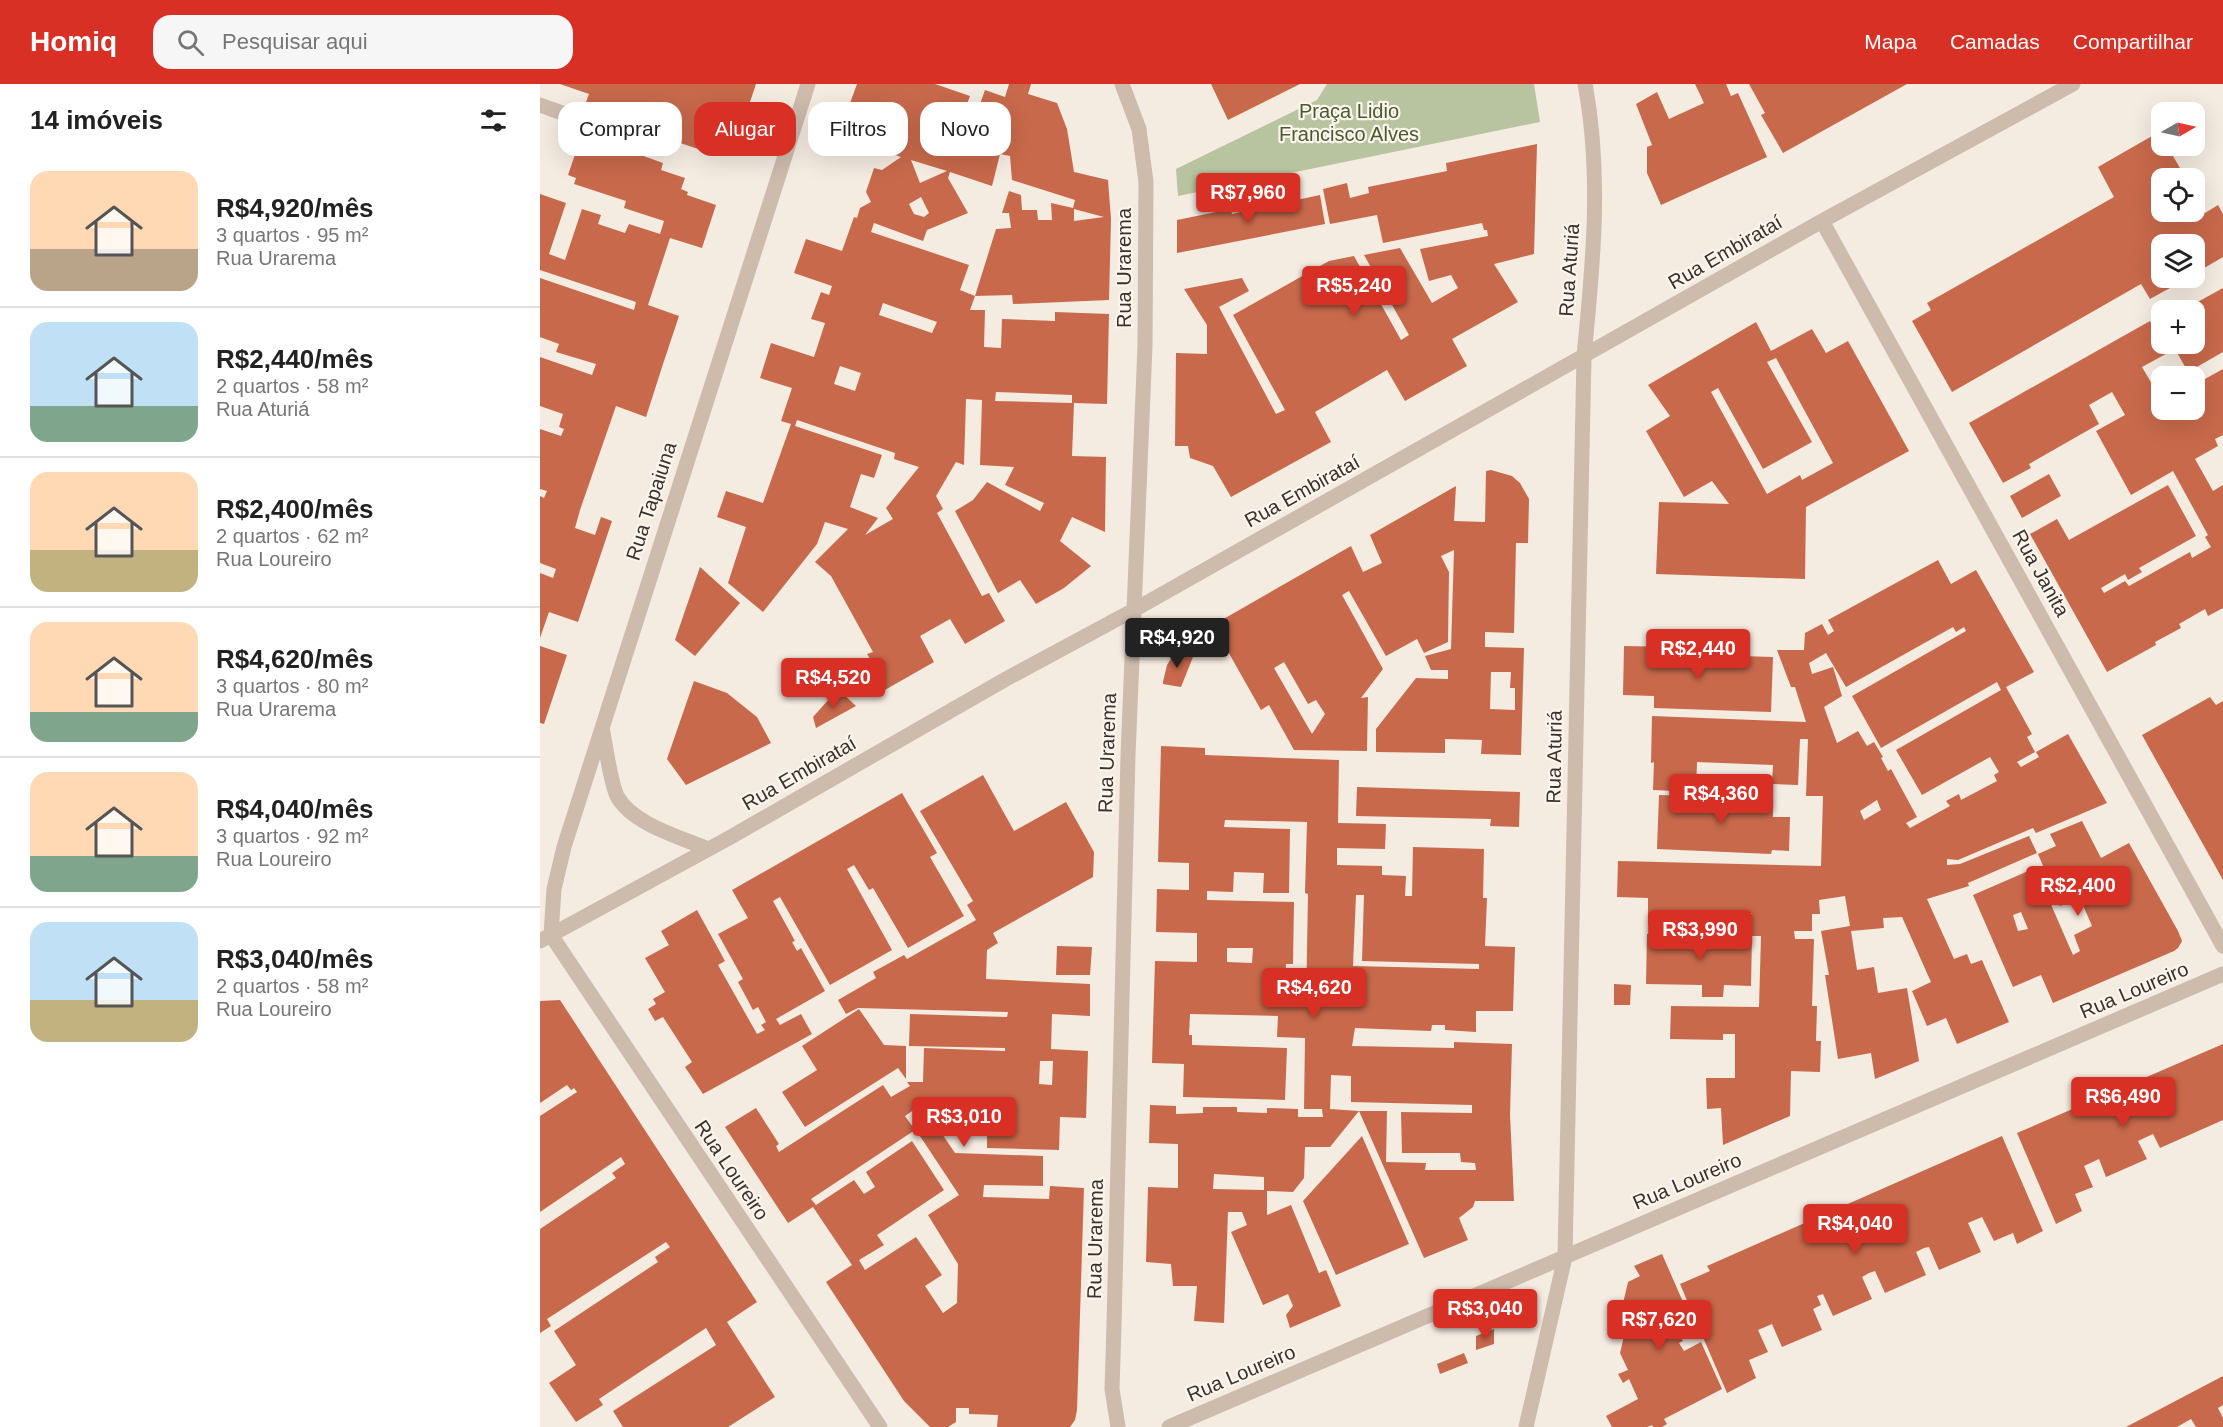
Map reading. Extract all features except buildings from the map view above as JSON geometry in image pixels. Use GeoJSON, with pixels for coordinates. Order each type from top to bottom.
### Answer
{"type":"FeatureCollection","features":[{"type":"Feature","properties":{"kind":"street","name":"Rua Tapaiuna"},"geometry":{"type":"LineString","coordinates":[[545,938],[561,855],[601,725],[808,84]]}},
{"type":"Feature","properties":{"kind":"street","name":"Rua Urarema"},"geometry":{"type":"LineString","coordinates":[[1119,1427],[1113,1378],[1128,755],[1145,346],[1146,182],[1139,129],[1122,84]]}},
{"type":"Feature","properties":{"kind":"street","name":"Rua Aturiá"},"geometry":{"type":"LineString","coordinates":[[1526,1427],[1565,1257],[1584,356],[1595,241],[1592,123],[1585,84]]}},
{"type":"Feature","properties":{"kind":"street","name":"Rua Embirataí"},"geometry":{"type":"LineString","coordinates":[[545,938],[708,849],[1006,679],[1134,610],[1822,221],[2073,84]]}},
{"type":"Feature","properties":{"kind":"street"},"geometry":{"type":"LineString","coordinates":[[540,105],[558,111]]}},
{"type":"Feature","properties":{"kind":"street","name":"Rua Janita"},"geometry":{"type":"LineString","coordinates":[[1822,221],[2223,946]]}},
{"type":"Feature","properties":{"kind":"street"},"geometry":{"type":"LineString","coordinates":[[601,725],[616,794],[626,810],[646,822],[708,849]]}},
{"type":"Feature","properties":{"kind":"street","name":"Rua Loureiro"},"geometry":{"type":"LineString","coordinates":[[545,938],[880,1427]]}},
{"type":"Feature","properties":{"kind":"street","name":"Rua Loureiro"},"geometry":{"type":"LineString","coordinates":[[1168,1427],[2223,975]]}},
{"type":"Feature","properties":{"kind":"green space","name":"Praça Lidio Francisco Alves"},"geometry":{"type":"Polygon","coordinates":[[[1327,84],[1534,84],[1540,122],[1178,196],[1176,169],[1317,100],[1327,84]]]}}]}
